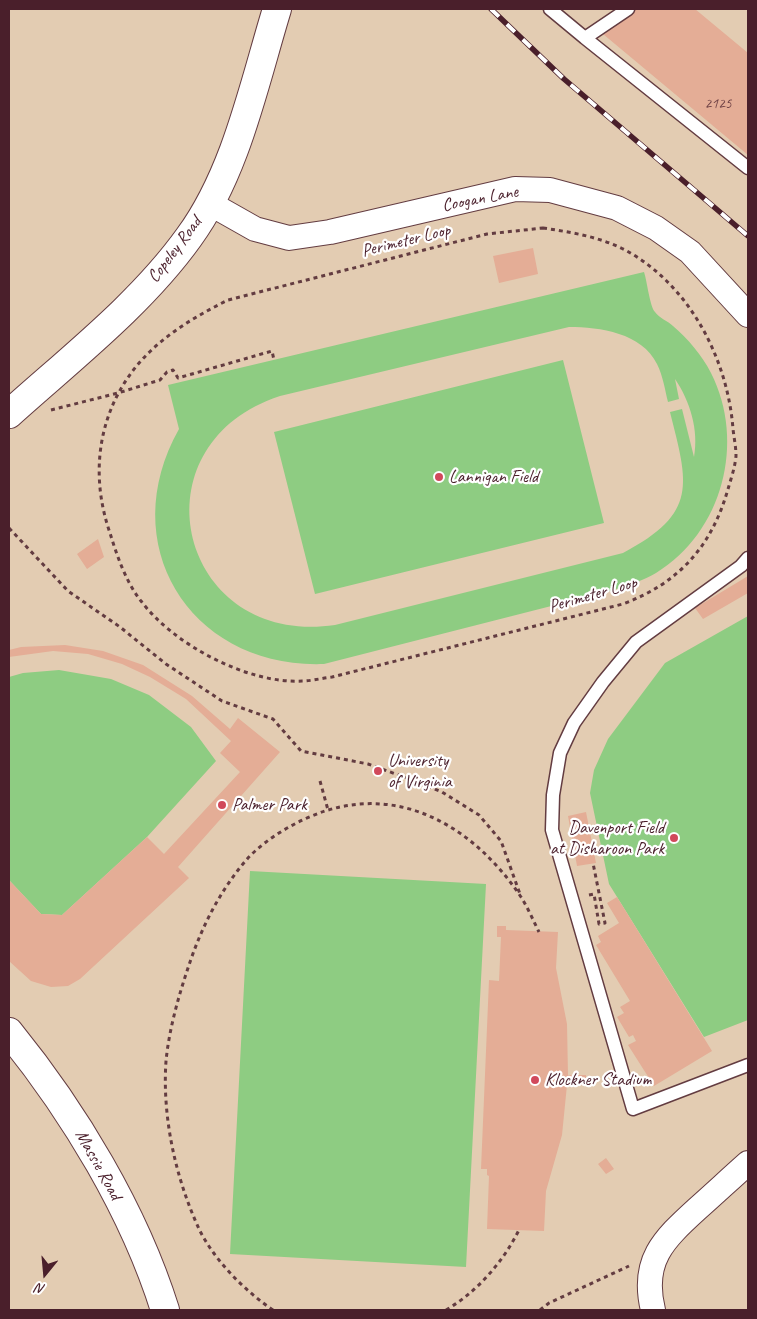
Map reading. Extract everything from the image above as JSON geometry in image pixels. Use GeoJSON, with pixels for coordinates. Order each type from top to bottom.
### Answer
{"type":"FeatureCollection","features":[{"type":"Feature","properties":{"kind":"street","name":"Copeley Road"},"geometry":{"type":"LineString","coordinates":[[10,413],[140,296],[190,237],[209,203],[235,148],[277,9]]}},
{"type":"Feature","properties":{"kind":"street","name":"Coogan Lane"},"geometry":{"type":"LineString","coordinates":[[209,203],[255,229],[289,238],[330,232],[515,190],[550,190],[617,208],[656,228],[690,252],[748,315]]}},
{"type":"Feature","properties":{"kind":"street","name":"Massie Road"},"geometry":{"type":"LineString","coordinates":[[9,1032],[42,1074],[68,1112],[114,1192],[151,1266],[165,1310]]}},
{"type":"Feature","properties":{"kind":"street"},"geometry":{"type":"LineString","coordinates":[[653,1310],[649,1295],[649,1275],[656,1253],[668,1236],[748,1163]]}},
{"type":"Feature","properties":{"kind":"lane"},"geometry":{"type":"LineString","coordinates":[[550,9],[748,168]]}},
{"type":"Feature","properties":{"kind":"lane"},"geometry":{"type":"LineString","coordinates":[[585,38],[628,9]]}},
{"type":"Feature","properties":{"kind":"lane"},"geometry":{"type":"LineString","coordinates":[[748,558],[741,566],[636,642],[602,682],[574,722],[560,753],[553,795],[552,830],[633,1109],[748,1065]]}},
{"type":"Feature","properties":{"kind":"path","name":"Perimeter Loop"},"geometry":{"type":"LineString","coordinates":[[543,228],[580,234],[619,247],[654,271],[679,295],[693,313],[720,364],[732,413],[736,456],[724,503],[715,526],[702,548],[684,568],[644,596],[623,604],[332,677],[302,682],[274,679],[218,660],[185,643],[159,622],[136,592],[115,550],[105,520],[98,466],[108,419],[118,393],[138,365],[164,337],[197,316],[228,300],[488,234],[543,228]]}},
{"type":"Feature","properties":{"kind":"path"},"geometry":{"type":"LineString","coordinates":[[10,413],[36,413],[118,393],[160,380],[167,372],[173,370],[178,378],[272,352],[274,360]]}},
{"type":"Feature","properties":{"kind":"path"},"geometry":{"type":"LineString","coordinates":[[9,528],[68,592],[120,628],[166,664],[222,700],[273,719],[300,751],[368,764],[404,777],[442,792],[479,816],[501,841],[521,897],[539,932]]}},
{"type":"Feature","properties":{"kind":"path"},"geometry":{"type":"LineString","coordinates":[[320,781],[328,810]]}},
{"type":"Feature","properties":{"kind":"path"},"geometry":{"type":"LineString","coordinates":[[273,1310],[256,1298],[226,1268],[201,1232],[181,1178],[168,1126],[166,1062],[176,1004],[204,926],[223,892],[249,858],[274,836],[309,816],[341,806],[371,803],[403,805],[429,814],[455,830],[490,859],[521,897]]}},
{"type":"Feature","properties":{"kind":"path"},"geometry":{"type":"LineString","coordinates":[[571,899],[594,894],[599,924],[605,923],[593,863]]}},
{"type":"Feature","properties":{"kind":"path"},"geometry":{"type":"LineString","coordinates":[[446,1310],[456,1304],[486,1277],[506,1254],[519,1230]]}},
{"type":"Feature","properties":{"kind":"path"},"geometry":{"type":"LineString","coordinates":[[540,1310],[549,1303],[656,1253]]}},
{"type":"Feature","properties":{"kind":"shaded area","name":"University of Virginia"},"geometry":{"type":"Polygon","coordinates":[[[9,9],[748,9],[748,1310],[9,1310],[9,9]]]}},
{"type":"Feature","properties":{"kind":"green space"},"geometry":{"type":"Polygon","coordinates":[[[644,272],[653,309],[689,342],[711,373],[721,400],[727,428],[727,456],[722,484],[712,510],[698,534],[679,555],[656,573],[635,583],[324,664],[277,660],[236,646],[203,623],[177,592],[161,556],[155,516],[161,473],[179,429],[168,385],[644,272]],[[569,327],[280,396],[233,421],[203,456],[190,496],[193,538],[209,576],[240,606],[282,624],[335,625],[623,553],[648,538],[665,524],[676,510],[682,494],[681,459],[670,412],[682,409],[694,457],[694,426],[689,406],[675,379],[679,399],[668,402],[657,364],[641,345],[619,334],[581,327],[569,327]]]}},
{"type":"Feature","properties":{"kind":"green space","name":"Lannigan Field"},"geometry":{"type":"Polygon","coordinates":[[[563,360],[604,523],[315,594],[274,432],[563,360]]]}},
{"type":"Feature","properties":{"kind":"green space","name":"Davenport Field at Disharoon Park"},"geometry":{"type":"Polygon","coordinates":[[[748,616],[748,1020],[704,1037],[609,884],[590,793],[594,770],[608,739],[665,663],[748,616]]]}},
{"type":"Feature","properties":{"kind":"green space"},"geometry":{"type":"Polygon","coordinates":[[[59,670],[111,679],[149,695],[191,727],[216,761],[147,837],[62,915],[41,914],[9,880],[9,677],[23,673],[59,670]]]}},
{"type":"Feature","properties":{"kind":"green space"},"geometry":{"type":"Polygon","coordinates":[[[250,871],[486,884],[466,1267],[230,1254],[250,871]]]}},
{"type":"Feature","properties":{"kind":"building"},"geometry":{"type":"Polygon","coordinates":[[[636,9],[695,9],[748,53],[748,155],[603,34],[636,9]]]}},
{"type":"Feature","properties":{"kind":"building"},"geometry":{"type":"Polygon","coordinates":[[[533,248],[538,274],[499,283],[493,256],[533,248]]]}},
{"type":"Feature","properties":{"kind":"building"},"geometry":{"type":"Polygon","coordinates":[[[98,539],[104,557],[87,569],[77,554],[98,539]]]}},
{"type":"Feature","properties":{"kind":"building"},"geometry":{"type":"Polygon","coordinates":[[[748,576],[748,593],[703,619],[695,608],[748,576]]]}},
{"type":"Feature","properties":{"kind":"building","name":"Palmer Park"},"geometry":{"type":"Polygon","coordinates":[[[65,645],[103,651],[143,665],[192,696],[230,729],[238,718],[280,752],[178,867],[189,878],[80,979],[68,986],[51,987],[31,981],[9,961],[9,880],[41,914],[62,915],[147,837],[164,854],[240,772],[220,753],[231,741],[186,699],[150,677],[122,664],[88,654],[53,651],[9,657],[9,650],[21,647],[65,645]]]}},
{"type":"Feature","properties":{"kind":"building"},"geometry":{"type":"Polygon","coordinates":[[[586,812],[596,863],[577,866],[568,816],[586,812]]]}},
{"type":"Feature","properties":{"kind":"building"},"geometry":{"type":"Polygon","coordinates":[[[617,897],[712,1051],[654,1086],[628,1045],[636,1041],[633,1035],[629,1037],[617,1017],[624,1013],[620,1007],[630,1001],[596,945],[601,942],[598,936],[619,923],[607,903],[617,897]]]}},
{"type":"Feature","properties":{"kind":"building","name":"Klockner Stadium"},"geometry":{"type":"Polygon","coordinates":[[[497,926],[506,926],[506,930],[558,932],[556,968],[567,1024],[568,1075],[586,1075],[586,1085],[567,1085],[562,1135],[546,1191],[544,1231],[487,1229],[489,1176],[487,1175],[487,1169],[481,1169],[489,980],[499,981],[501,937],[497,937],[497,926]]]}},
{"type":"Feature","properties":{"kind":"building"},"geometry":{"type":"Polygon","coordinates":[[[606,1158],[614,1169],[606,1174],[598,1164],[606,1158]]]}},
{"type":"Feature","properties":{"kind":"railway"},"geometry":{"type":"LineString","coordinates":[[491,9],[564,79],[748,236]]}},
{"type":"Feature","properties":{"kind":"place","name":"Lannigan Field"},"geometry":{"type":"Point","coordinates":[439,477]}},
{"type":"Feature","properties":{"kind":"place","name":"University of Virginia"},"geometry":{"type":"Point","coordinates":[378,771]}},
{"type":"Feature","properties":{"kind":"place","name":"Palmer Park"},"geometry":{"type":"Point","coordinates":[222,805]}},
{"type":"Feature","properties":{"kind":"place","name":"Davenport Field at Disharoon Park"},"geometry":{"type":"Point","coordinates":[674,838]}},
{"type":"Feature","properties":{"kind":"place","name":"Klockner Stadium"},"geometry":{"type":"Point","coordinates":[535,1080]}}]}
